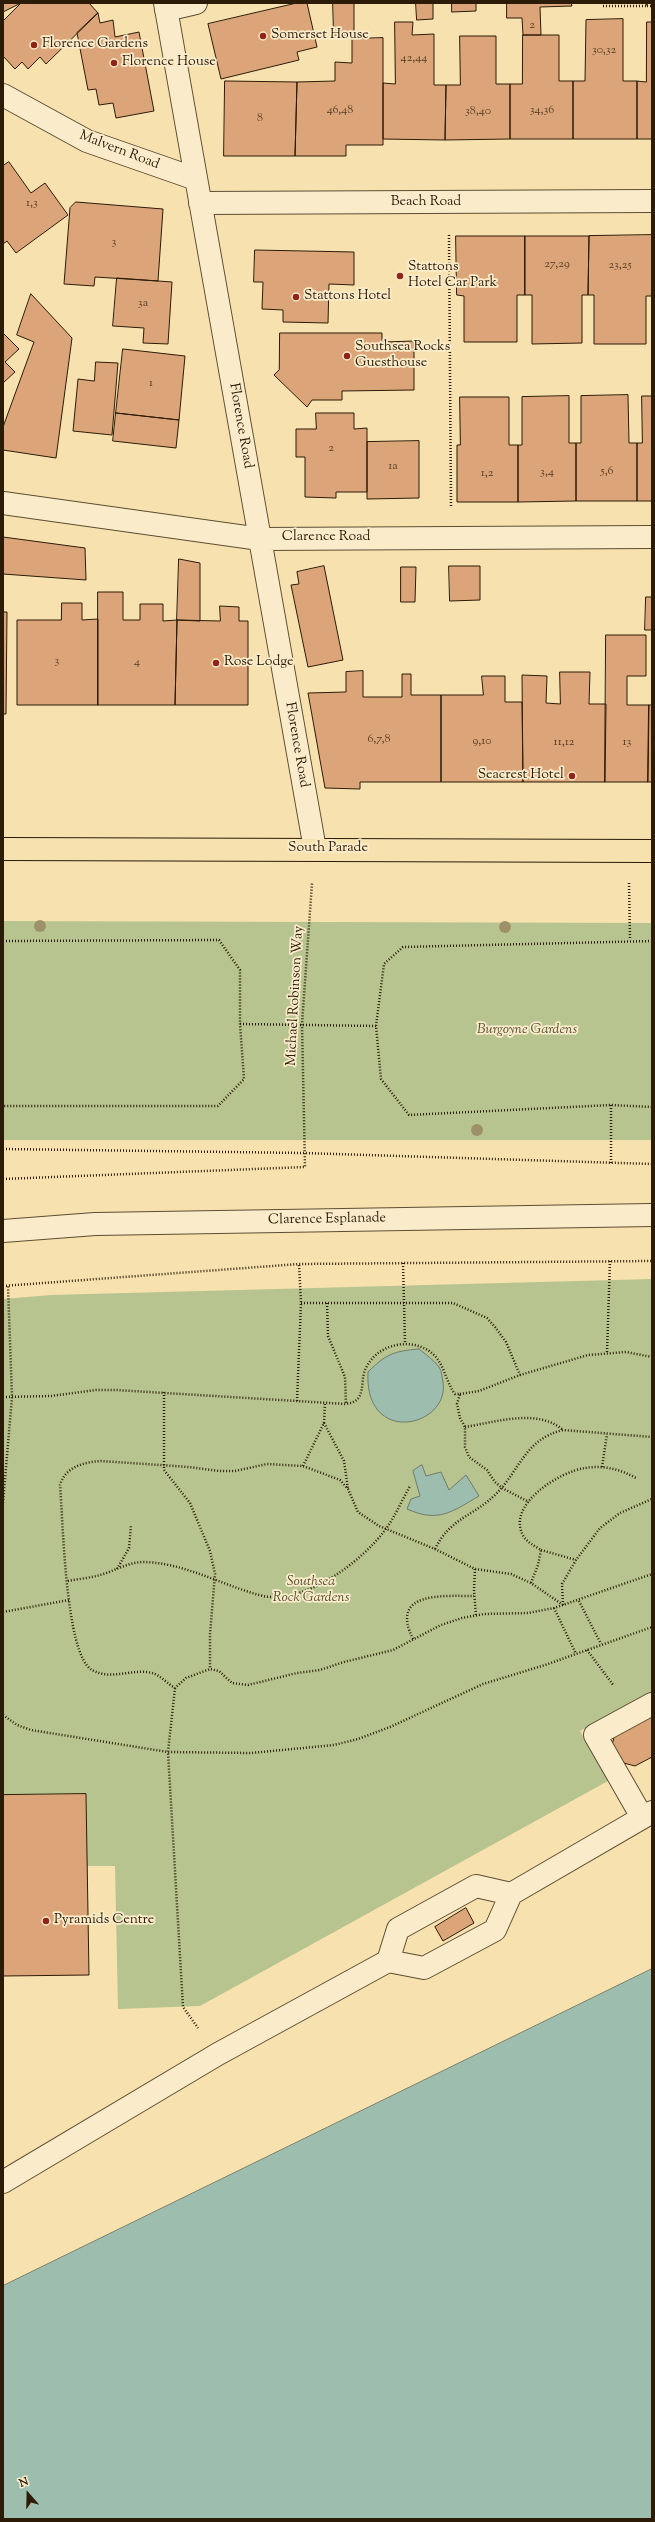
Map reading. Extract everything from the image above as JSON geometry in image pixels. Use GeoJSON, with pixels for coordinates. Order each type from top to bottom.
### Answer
{"type":"FeatureCollection","features":[{"type":"Feature","properties":{"kind":"main road","name":"South Parade"},"geometry":{"type":"LineString","coordinates":[[3,849],[652,851]]}},
{"type":"Feature","properties":{"kind":"street"},"geometry":{"type":"LineString","coordinates":[[166,6],[196,3]]}},
{"type":"Feature","properties":{"kind":"street","name":"Florence Road"},"geometry":{"type":"LineString","coordinates":[[166,6],[315,849]]}},
{"type":"Feature","properties":{"kind":"street","name":"Malvern Road"},"geometry":{"type":"LineString","coordinates":[[3,94],[87,141],[196,179]]}},
{"type":"Feature","properties":{"kind":"street","name":"Beach Road"},"geometry":{"type":"LineString","coordinates":[[200,203],[652,201]]}},
{"type":"Feature","properties":{"kind":"street","name":"Clarence Road"},"geometry":{"type":"LineString","coordinates":[[3,503],[260,539],[652,537]]}},
{"type":"Feature","properties":{"kind":"street","name":"Clarence Esplanade"},"geometry":{"type":"LineString","coordinates":[[3,1231],[103,1223],[652,1215]]}},
{"type":"Feature","properties":{"kind":"street"},"geometry":{"type":"LineString","coordinates":[[3,2182],[218,2054],[388,1961],[424,1968],[495,1930],[511,1894],[647,1815],[595,1735],[652,1704]]}},
{"type":"Feature","properties":{"kind":"street"},"geometry":{"type":"LineString","coordinates":[[388,1961],[398,1929],[476,1886],[511,1894]]}},
{"type":"Feature","properties":{"kind":"path"},"geometry":{"type":"LineString","coordinates":[[603,6],[646,4],[652,6]]}},
{"type":"Feature","properties":{"kind":"path"},"geometry":{"type":"LineString","coordinates":[[449,203],[451,538]]}},
{"type":"Feature","properties":{"kind":"path","name":"Michael Robinson Way"},"geometry":{"type":"LineString","coordinates":[[3,1179],[305,1167],[302,1024],[315,849]]}},
{"type":"Feature","properties":{"kind":"path"},"geometry":{"type":"LineString","coordinates":[[629,851],[630,941]]}},
{"type":"Feature","properties":{"kind":"path"},"geometry":{"type":"LineString","coordinates":[[3,941],[220,940],[240,970],[240,1024],[244,1079],[218,1106],[3,1106]]}},
{"type":"Feature","properties":{"kind":"path"},"geometry":{"type":"LineString","coordinates":[[652,941],[403,947],[384,964],[376,1026],[381,1079],[409,1115],[611,1105],[652,1107]]}},
{"type":"Feature","properties":{"kind":"path"},"geometry":{"type":"LineString","coordinates":[[240,1024],[376,1026]]}},
{"type":"Feature","properties":{"kind":"path"},"geometry":{"type":"LineString","coordinates":[[611,1105],[611,1164]]}},
{"type":"Feature","properties":{"kind":"path"},"geometry":{"type":"LineString","coordinates":[[3,1149],[304,1153],[611,1164],[652,1164]]}},
{"type":"Feature","properties":{"kind":"path"},"geometry":{"type":"LineString","coordinates":[[607,1352],[610,1261]]}},
{"type":"Feature","properties":{"kind":"path"},"geometry":{"type":"LineString","coordinates":[[3,1286],[299,1264],[652,1261]]}},
{"type":"Feature","properties":{"kind":"path"},"geometry":{"type":"LineString","coordinates":[[403,1263],[405,1343]]}},
{"type":"Feature","properties":{"kind":"path"},"geometry":{"type":"LineString","coordinates":[[297,1401],[302,1302],[299,1264]]}},
{"type":"Feature","properties":{"kind":"path"},"geometry":{"type":"LineString","coordinates":[[3,1503],[12,1397],[8,1286]]}},
{"type":"Feature","properties":{"kind":"path"},"geometry":{"type":"LineString","coordinates":[[302,1302],[454,1303],[487,1318],[506,1342],[520,1375]]}},
{"type":"Feature","properties":{"kind":"path"},"geometry":{"type":"LineString","coordinates":[[327,1303],[328,1336],[345,1377],[346,1404]]}},
{"type":"Feature","properties":{"kind":"path"},"geometry":{"type":"LineString","coordinates":[[3,1397],[50,1396],[96,1390],[164,1392],[346,1404],[353,1402],[359,1397],[362,1376],[369,1362],[385,1349],[405,1343],[418,1344],[434,1355],[439,1361],[447,1383],[455,1394],[479,1391],[520,1375],[569,1359],[607,1352],[626,1352],[652,1358]]}},
{"type":"Feature","properties":{"kind":"path"},"geometry":{"type":"LineString","coordinates":[[164,1392],[163,1465],[168,1476],[182,1492],[195,1515],[210,1551],[215,1579],[210,1634],[210,1669]]}},
{"type":"Feature","properties":{"kind":"path"},"geometry":{"type":"LineString","coordinates":[[460,1394],[458,1411],[465,1427],[465,1447],[469,1457],[487,1470],[495,1482],[502,1488],[529,1502]]}},
{"type":"Feature","properties":{"kind":"path"},"geometry":{"type":"LineString","coordinates":[[303,1466],[324,1423],[325,1402]]}},
{"type":"Feature","properties":{"kind":"path"},"geometry":{"type":"LineString","coordinates":[[465,1427],[533,1418],[546,1419],[563,1430]]}},
{"type":"Feature","properties":{"kind":"path"},"geometry":{"type":"LineString","coordinates":[[324,1423],[344,1461],[348,1488],[358,1512],[386,1530],[435,1549],[475,1569],[511,1574],[531,1583],[563,1605]]}},
{"type":"Feature","properties":{"kind":"path"},"geometry":{"type":"LineString","coordinates":[[435,1549],[447,1529],[495,1496],[531,1447],[553,1433],[563,1430],[652,1437]]}},
{"type":"Feature","properties":{"kind":"path"},"geometry":{"type":"LineString","coordinates":[[602,1466],[607,1434]]}},
{"type":"Feature","properties":{"kind":"path"},"geometry":{"type":"LineString","coordinates":[[175,1688],[152,1673],[103,1674],[91,1669],[84,1662],[78,1649],[69,1600],[60,1485],[63,1476],[70,1470],[90,1462],[163,1465],[227,1471],[266,1464],[303,1466],[332,1475],[348,1488]]}},
{"type":"Feature","properties":{"kind":"path"},"geometry":{"type":"LineString","coordinates":[[576,1560],[541,1550],[523,1536],[521,1526],[522,1516],[529,1502],[537,1493],[557,1477],[585,1468],[602,1466],[625,1472],[636,1478]]}},
{"type":"Feature","properties":{"kind":"path"},"geometry":{"type":"LineString","coordinates":[[68,1581],[100,1575],[143,1562],[164,1565],[215,1579],[263,1596],[277,1598],[305,1593],[320,1585],[372,1545],[386,1530],[410,1486]]}},
{"type":"Feature","properties":{"kind":"path"},"geometry":{"type":"LineString","coordinates":[[563,1605],[562,1584],[576,1560],[600,1528],[620,1513],[652,1500]]}},
{"type":"Feature","properties":{"kind":"path"},"geometry":{"type":"LineString","coordinates":[[117,1569],[129,1548],[131,1525]]}},
{"type":"Feature","properties":{"kind":"path"},"geometry":{"type":"LineString","coordinates":[[531,1583],[537,1570],[541,1550]]}},
{"type":"Feature","properties":{"kind":"path"},"geometry":{"type":"LineString","coordinates":[[475,1569],[474,1596],[476,1616]]}},
{"type":"Feature","properties":{"kind":"path"},"geometry":{"type":"LineString","coordinates":[[182,2007],[168,1752],[175,1688],[186,1678],[210,1669],[219,1671],[232,1684],[248,1685],[297,1673],[320,1670],[349,1660],[393,1650],[441,1625],[476,1616],[528,1613],[554,1608],[579,1601],[652,1574]]}},
{"type":"Feature","properties":{"kind":"path"},"geometry":{"type":"LineString","coordinates":[[413,1639],[407,1624],[406,1615],[410,1607],[419,1600],[439,1596],[474,1596]]}},
{"type":"Feature","properties":{"kind":"path"},"geometry":{"type":"LineString","coordinates":[[3,1612],[69,1600]]}},
{"type":"Feature","properties":{"kind":"path"},"geometry":{"type":"LineString","coordinates":[[579,1601],[601,1644]]}},
{"type":"Feature","properties":{"kind":"path"},"geometry":{"type":"LineString","coordinates":[[554,1608],[576,1654]]}},
{"type":"Feature","properties":{"kind":"path"},"geometry":{"type":"LineString","coordinates":[[3,1715],[17,1726],[31,1730],[168,1752],[251,1753],[334,1746],[358,1740],[390,1727],[483,1684],[576,1654],[652,1626]]}},
{"type":"Feature","properties":{"kind":"path"},"geometry":{"type":"LineString","coordinates":[[587,1650],[614,1686],[630,1715]]}},
{"type":"Feature","properties":{"kind":"green space","name":"Burgoyne Gardens"},"geometry":{"type":"Polygon","coordinates":[[[3,921],[652,923],[652,1140],[3,1140],[3,921]]]}},
{"type":"Feature","properties":{"kind":"green space","name":"Southsea Rock Gardens"},"geometry":{"type":"Polygon","coordinates":[[[652,1279],[652,1693],[580,1731],[608,1781],[200,2006],[118,2009],[115,1866],[87,1866],[86,1794],[3,1795],[3,1299],[51,1295],[652,1279]]]}},
{"type":"Feature","properties":{"kind":"shaded area"},"geometry":{"type":"Polygon","coordinates":[[[419,1349],[437,1364],[440,1369],[443,1382],[442,1398],[434,1410],[421,1418],[407,1422],[392,1420],[379,1412],[370,1396],[368,1372],[385,1357],[391,1354],[419,1349]]]}},
{"type":"Feature","properties":{"kind":"shaded area"},"geometry":{"type":"Polygon","coordinates":[[[422,1465],[426,1476],[441,1472],[449,1490],[466,1475],[479,1496],[461,1507],[444,1514],[428,1515],[407,1509],[411,1499],[420,1496],[413,1471],[422,1465]]]}},
{"type":"Feature","properties":{"kind":"shaded area"},"geometry":{"type":"Polygon","coordinates":[[[652,1969],[652,2519],[3,2519],[3,2286],[652,1969]]]}},
{"type":"Feature","properties":{"kind":"building"},"geometry":{"type":"Polygon","coordinates":[[[3,3],[21,3],[3,12],[3,3]]]}},
{"type":"Feature","properties":{"kind":"building","name":"Florence Gardens"},"geometry":{"type":"Polygon","coordinates":[[[21,3],[89,3],[98,13],[46,64],[40,57],[28,69],[22,62],[15,69],[3,56],[3,21],[21,3]]]}},
{"type":"Feature","properties":{"kind":"building","name":"Somerset House"},"geometry":{"type":"Polygon","coordinates":[[[297,3],[307,3],[317,47],[297,52],[299,60],[221,79],[208,24],[297,3]]]}},
{"type":"Feature","properties":{"kind":"building"},"geometry":{"type":"Polygon","coordinates":[[[333,3],[354,3],[354,35],[334,35],[333,3]]]}},
{"type":"Feature","properties":{"kind":"building"},"geometry":{"type":"Polygon","coordinates":[[[416,3],[433,3],[433,19],[417,20],[416,3]]]}},
{"type":"Feature","properties":{"kind":"building"},"geometry":{"type":"Polygon","coordinates":[[[452,3],[476,3],[476,11],[452,12],[452,3]]]}},
{"type":"Feature","properties":{"kind":"building"},"geometry":{"type":"Polygon","coordinates":[[[507,3],[571,3],[572,6],[540,7],[541,35],[523,35],[522,18],[507,18],[507,3]]]}},
{"type":"Feature","properties":{"kind":"building","name":"Florence House"},"geometry":{"type":"Polygon","coordinates":[[[98,13],[100,23],[113,20],[115,37],[139,32],[154,111],[116,118],[113,103],[99,105],[96,89],[88,90],[77,33],[98,13]]]}},
{"type":"Feature","properties":{"kind":"building"},"geometry":{"type":"Polygon","coordinates":[[[623,19],[623,81],[637,81],[637,139],[573,139],[573,81],[585,81],[586,20],[623,19]]]}},
{"type":"Feature","properties":{"kind":"building"},"geometry":{"type":"Polygon","coordinates":[[[395,22],[413,22],[412,35],[434,34],[434,85],[446,85],[445,140],[383,139],[383,83],[395,84],[395,22]]]}},
{"type":"Feature","properties":{"kind":"building"},"geometry":{"type":"Polygon","coordinates":[[[647,22],[652,22],[652,139],[637,139],[637,81],[646,82],[647,22]]]}},
{"type":"Feature","properties":{"kind":"building"},"geometry":{"type":"Polygon","coordinates":[[[523,35],[559,35],[559,81],[573,81],[573,139],[510,139],[510,84],[522,84],[523,35]]]}},
{"type":"Feature","properties":{"kind":"building"},"geometry":{"type":"Polygon","coordinates":[[[460,36],[496,36],[496,84],[510,84],[510,139],[445,140],[446,85],[460,85],[460,36]]]}},
{"type":"Feature","properties":{"kind":"building"},"geometry":{"type":"Polygon","coordinates":[[[383,38],[383,145],[346,145],[346,156],[295,156],[297,82],[335,81],[335,62],[352,63],[352,39],[383,38]]]}},
{"type":"Feature","properties":{"kind":"building"},"geometry":{"type":"Polygon","coordinates":[[[225,81],[297,82],[295,156],[224,156],[225,81]]]}},
{"type":"Feature","properties":{"kind":"building"},"geometry":{"type":"Polygon","coordinates":[[[9,162],[31,193],[45,183],[68,215],[16,253],[7,241],[3,244],[3,166],[9,162]]]}},
{"type":"Feature","properties":{"kind":"building"},"geometry":{"type":"Polygon","coordinates":[[[76,202],[163,209],[158,281],[95,277],[94,286],[64,284],[70,208],[76,202]]]}},
{"type":"Feature","properties":{"kind":"building"},"geometry":{"type":"Polygon","coordinates":[[[652,235],[652,296],[646,296],[646,344],[594,344],[594,295],[588,295],[589,236],[652,235]]]}},
{"type":"Feature","properties":{"kind":"building"},"geometry":{"type":"Polygon","coordinates":[[[456,236],[525,236],[525,295],[517,295],[517,342],[464,342],[464,296],[457,295],[456,236]]]}},
{"type":"Feature","properties":{"kind":"building"},"geometry":{"type":"Polygon","coordinates":[[[525,236],[589,236],[588,295],[582,295],[582,343],[532,344],[532,295],[525,295],[525,236]]]}},
{"type":"Feature","properties":{"kind":"building","name":"Stattons Hotel"},"geometry":{"type":"Polygon","coordinates":[[[255,250],[354,252],[354,285],[329,284],[328,323],[283,322],[283,310],[262,309],[263,282],[254,282],[255,250]]]}},
{"type":"Feature","properties":{"kind":"building"},"geometry":{"type":"Polygon","coordinates":[[[117,278],[172,282],[168,344],[143,343],[144,328],[113,326],[117,278]]]}},
{"type":"Feature","properties":{"kind":"building"},"geometry":{"type":"Polygon","coordinates":[[[31,294],[72,338],[56,458],[3,450],[3,427],[34,342],[17,335],[31,294]]]}},
{"type":"Feature","properties":{"kind":"building"},"geometry":{"type":"Polygon","coordinates":[[[3,333],[19,349],[5,362],[15,372],[3,383],[3,333]]]}},
{"type":"Feature","properties":{"kind":"building","name":"Southsea Rocks Guesthouse"},"geometry":{"type":"Polygon","coordinates":[[[280,333],[382,333],[382,342],[414,341],[414,390],[342,391],[342,400],[312,400],[307,407],[274,375],[279,370],[280,333]]]}},
{"type":"Feature","properties":{"kind":"building"},"geometry":{"type":"Polygon","coordinates":[[[123,349],[185,356],[179,420],[116,413],[123,349]]]}},
{"type":"Feature","properties":{"kind":"building"},"geometry":{"type":"Polygon","coordinates":[[[96,362],[118,363],[112,435],[73,431],[78,379],[94,381],[96,362]]]}},
{"type":"Feature","properties":{"kind":"building"},"geometry":{"type":"Polygon","coordinates":[[[628,395],[629,443],[637,443],[637,501],[576,501],[576,443],[581,443],[581,396],[628,395]]]}},
{"type":"Feature","properties":{"kind":"building"},"geometry":{"type":"Polygon","coordinates":[[[569,396],[569,443],[576,443],[576,501],[518,502],[518,445],[522,445],[522,397],[569,396]]]}},
{"type":"Feature","properties":{"kind":"building"},"geometry":{"type":"Polygon","coordinates":[[[642,396],[652,396],[652,501],[637,501],[637,443],[642,443],[642,396]]]}},
{"type":"Feature","properties":{"kind":"building"},"geometry":{"type":"Polygon","coordinates":[[[460,397],[509,397],[509,445],[518,445],[518,502],[457,502],[457,445],[460,445],[460,397]]]}},
{"type":"Feature","properties":{"kind":"building"},"geometry":{"type":"Polygon","coordinates":[[[116,413],[179,420],[176,448],[113,441],[116,413]]]}},
{"type":"Feature","properties":{"kind":"building"},"geometry":{"type":"Polygon","coordinates":[[[316,413],[354,413],[354,429],[367,428],[367,492],[336,492],[336,498],[305,497],[305,457],[296,457],[296,429],[316,429],[316,413]]]}},
{"type":"Feature","properties":{"kind":"building"},"geometry":{"type":"Polygon","coordinates":[[[419,441],[419,498],[367,499],[367,442],[419,441]]]}},
{"type":"Feature","properties":{"kind":"building"},"geometry":{"type":"Polygon","coordinates":[[[3,537],[85,548],[86,580],[3,574],[3,537]]]}},
{"type":"Feature","properties":{"kind":"building"},"geometry":{"type":"Polygon","coordinates":[[[179,559],[200,563],[200,621],[177,620],[179,559]]]}},
{"type":"Feature","properties":{"kind":"building"},"geometry":{"type":"Polygon","coordinates":[[[324,566],[343,660],[308,667],[291,585],[299,584],[297,572],[324,566]]]}},
{"type":"Feature","properties":{"kind":"building"},"geometry":{"type":"Polygon","coordinates":[[[449,566],[480,566],[480,600],[450,601],[449,566]]]}},
{"type":"Feature","properties":{"kind":"building"},"geometry":{"type":"Polygon","coordinates":[[[401,567],[416,567],[415,602],[401,602],[401,567]]]}},
{"type":"Feature","properties":{"kind":"building"},"geometry":{"type":"Polygon","coordinates":[[[98,592],[123,592],[123,620],[140,620],[140,604],[163,604],[163,621],[177,620],[175,705],[98,705],[98,592]]]}},
{"type":"Feature","properties":{"kind":"building"},"geometry":{"type":"Polygon","coordinates":[[[646,597],[652,597],[652,630],[645,630],[646,597]]]}},
{"type":"Feature","properties":{"kind":"building"},"geometry":{"type":"Polygon","coordinates":[[[62,603],[82,603],[82,620],[98,619],[98,705],[17,705],[17,620],[61,620],[62,603]]]}},
{"type":"Feature","properties":{"kind":"building"},"geometry":{"type":"Polygon","coordinates":[[[220,606],[239,607],[239,621],[248,621],[248,705],[175,705],[177,620],[220,621],[220,606]]]}},
{"type":"Feature","properties":{"kind":"building"},"geometry":{"type":"Polygon","coordinates":[[[3,612],[7,612],[6,714],[3,714],[3,612]]]}},
{"type":"Feature","properties":{"kind":"building"},"geometry":{"type":"Polygon","coordinates":[[[606,635],[646,635],[646,676],[627,676],[627,705],[649,705],[648,782],[605,782],[606,635]]]}},
{"type":"Feature","properties":{"kind":"building"},"geometry":{"type":"Polygon","coordinates":[[[363,671],[363,697],[402,697],[402,674],[411,674],[411,695],[441,695],[441,782],[360,782],[360,789],[325,788],[308,693],[346,692],[346,672],[363,671]]]}},
{"type":"Feature","properties":{"kind":"building"},"geometry":{"type":"Polygon","coordinates":[[[560,672],[590,672],[589,704],[606,704],[605,782],[523,782],[522,675],[547,676],[546,703],[560,704],[560,672]]]}},
{"type":"Feature","properties":{"kind":"building"},"geometry":{"type":"Polygon","coordinates":[[[482,676],[505,676],[505,702],[522,702],[523,782],[441,782],[441,695],[483,695],[482,676]]]}},
{"type":"Feature","properties":{"kind":"building"},"geometry":{"type":"Polygon","coordinates":[[[649,705],[652,705],[652,782],[648,782],[649,705]]]}},
{"type":"Feature","properties":{"kind":"building"},"geometry":{"type":"Polygon","coordinates":[[[652,1713],[652,1757],[635,1766],[620,1762],[611,1748],[616,1731],[652,1713]]]}},
{"type":"Feature","properties":{"kind":"building","name":"Pyramids Centre"},"geometry":{"type":"Polygon","coordinates":[[[86,1794],[89,1975],[3,1976],[3,1795],[86,1794]]]}},
{"type":"Feature","properties":{"kind":"building"},"geometry":{"type":"Polygon","coordinates":[[[466,1908],[474,1923],[443,1941],[435,1927],[466,1908]]]}},
{"type":"Feature","properties":{"kind":"place","name":"Somerset House"},"geometry":{"type":"Point","coordinates":[263,36]}},
{"type":"Feature","properties":{"kind":"place","name":"Florence Gardens"},"geometry":{"type":"Point","coordinates":[34,45]}},
{"type":"Feature","properties":{"kind":"place","name":"Florence House"},"geometry":{"type":"Point","coordinates":[114,63]}},
{"type":"Feature","properties":{"kind":"place","name":"Stattons Hotel Car Park"},"geometry":{"type":"Point","coordinates":[400,276]}},
{"type":"Feature","properties":{"kind":"place","name":"Stattons Hotel"},"geometry":{"type":"Point","coordinates":[296,297]}},
{"type":"Feature","properties":{"kind":"place","name":"Southsea Rocks Guesthouse"},"geometry":{"type":"Point","coordinates":[347,356]}},
{"type":"Feature","properties":{"kind":"place","name":"Rose Lodge"},"geometry":{"type":"Point","coordinates":[216,663]}},
{"type":"Feature","properties":{"kind":"place","name":"Seacrest Hotel"},"geometry":{"type":"Point","coordinates":[572,776]}},
{"type":"Feature","properties":{"kind":"place","name":"Pyramids Centre"},"geometry":{"type":"Point","coordinates":[46,1921]}}]}
